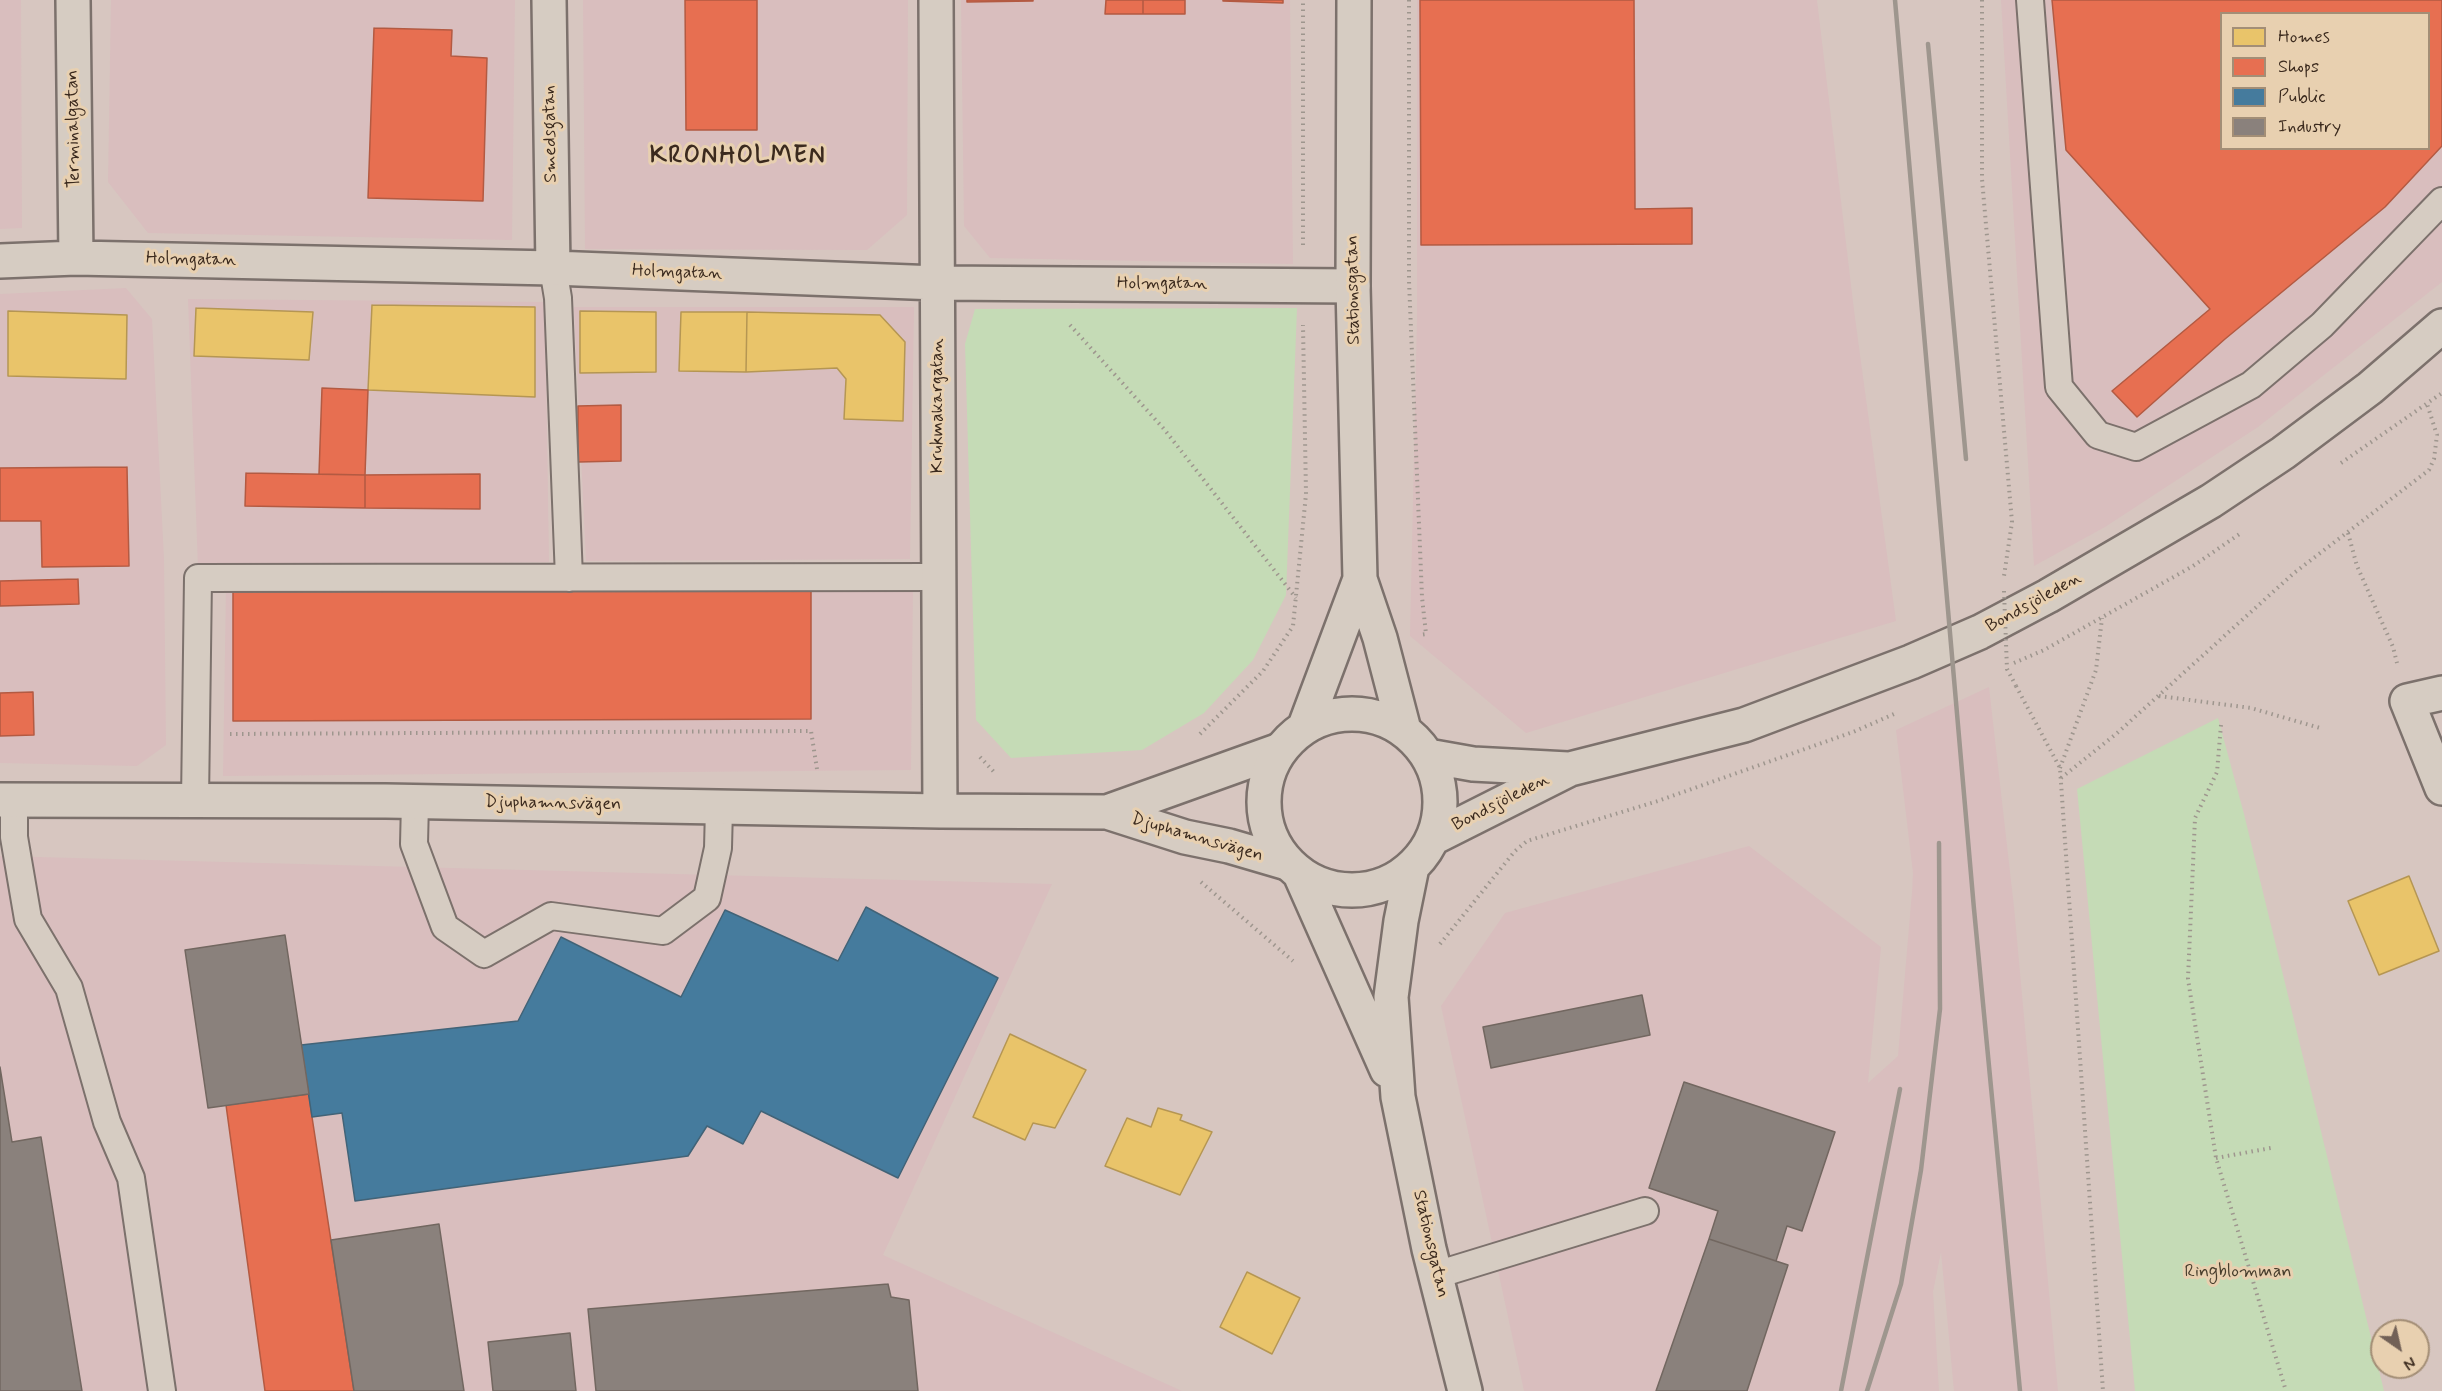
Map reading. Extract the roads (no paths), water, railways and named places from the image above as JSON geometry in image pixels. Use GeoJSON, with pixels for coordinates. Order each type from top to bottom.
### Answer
{"type":"FeatureCollection","features":[{"type":"Feature","properties":{"kind":"street","name":"Terminalgatan"},"geometry":{"type":"LineString","coordinates":[[73,0],[76,258]]}},
{"type":"Feature","properties":{"kind":"street","name":"Smedsgatan"},"geometry":{"type":"LineString","coordinates":[[549,0],[553,268]]}},
{"type":"Feature","properties":{"kind":"street","name":"Krukmakargatan"},"geometry":{"type":"LineString","coordinates":[[936,0],[940,812]]}},
{"type":"Feature","properties":{"kind":"street","name":"Stationsgatan"},"geometry":{"type":"LineString","coordinates":[[1354,0],[1353,285],[1360,579],[1380,638],[1404,730]]}},
{"type":"Feature","properties":{"kind":"street","name":"Holmgatan"},"geometry":{"type":"LineString","coordinates":[[0,261],[76,258],[553,268],[937,283],[1353,285]]}},
{"type":"Feature","properties":{"kind":"street","name":"Bondsjöleden"},"geometry":{"type":"LineString","coordinates":[[1433,838],[1570,769],[1744,725],[1911,662],[1980,632],[2048,596],[2211,501],[2283,453],[2370,388],[2442,326]]}},
{"type":"Feature","properties":{"kind":"street","name":"Stationsgatan"},"geometry":{"type":"LineString","coordinates":[[1305,726],[1360,579]]}},
{"type":"Feature","properties":{"kind":"street"},"geometry":{"type":"LineString","coordinates":[[2442,693],[2408,701],[2442,788]]}},
{"type":"Feature","properties":{"kind":"street"},"geometry":{"type":"LineString","coordinates":[[1338,714],[1361,714],[1389,721],[1404,730],[1428,756],[1435,771],[1440,795],[1438,822],[1433,838],[1412,867],[1383,885],[1357,890],[1331,888],[1294,869],[1269,834],[1263,806],[1265,782],[1280,750],[1305,726],[1338,714]]}},
{"type":"Feature","properties":{"kind":"street","name":"Djuphamnsvägen"},"geometry":{"type":"LineString","coordinates":[[1107,812],[1280,750]]}},
{"type":"Feature","properties":{"kind":"street","name":"Bondsjöleden"},"geometry":{"type":"LineString","coordinates":[[1428,756],[1473,764],[1570,769]]}},
{"type":"Feature","properties":{"kind":"street","name":"Djuphamnsvägen"},"geometry":{"type":"LineString","coordinates":[[7,800],[195,785],[415,802],[940,812],[1107,812],[1185,837],[1229,846],[1294,869]]}},
{"type":"Feature","properties":{"kind":"street","name":"Stationsgatan"},"geometry":{"type":"LineString","coordinates":[[1412,867],[1401,921],[1391,997],[1398,1097],[1436,1275],[1464,1391]]}},
{"type":"Feature","properties":{"kind":"street","name":"Stationsgatan"},"geometry":{"type":"LineString","coordinates":[[1294,869],[1398,1097]]}},
{"type":"Feature","properties":{"kind":"lane"},"geometry":{"type":"LineString","coordinates":[[2030,0],[2059,387],[2098,435],[2136,447],[2251,385],[2322,325],[2442,201]]}},
{"type":"Feature","properties":{"kind":"lane"},"geometry":{"type":"LineString","coordinates":[[553,268],[558,298],[569,578]]}},
{"type":"Feature","properties":{"kind":"lane"},"geometry":{"type":"LineString","coordinates":[[195,785],[198,578],[938,577]]}},
{"type":"Feature","properties":{"kind":"lane"},"geometry":{"type":"LineString","coordinates":[[7,800],[28,919],[69,988],[107,1122],[131,1178],[162,1391]]}},
{"type":"Feature","properties":{"kind":"lane"},"geometry":{"type":"LineString","coordinates":[[415,802],[414,844],[445,927],[484,954],[551,916],[663,931],[707,898],[718,848],[719,808]]}},
{"type":"Feature","properties":{"kind":"lane"},"geometry":{"type":"LineString","coordinates":[[1436,1275],[1645,1211]]}},
{"type":"Feature","properties":{"kind":"railway"},"geometry":{"type":"LineString","coordinates":[[1895,0],[1974,909],[2020,1391]]}},
{"type":"Feature","properties":{"kind":"railway"},"geometry":{"type":"LineString","coordinates":[[1928,44],[1966,459]]}},
{"type":"Feature","properties":{"kind":"railway"},"geometry":{"type":"LineString","coordinates":[[1867,1391],[1901,1284],[1921,1170],[1940,1009],[1939,843]]}},
{"type":"Feature","properties":{"kind":"railway"},"geometry":{"type":"LineString","coordinates":[[1841,1391],[1900,1089]]}},
{"type":"Feature","properties":{"kind":"district","name":"KRONHOLMEN"},"geometry":{"type":"Point","coordinates":[738,157]}},
{"type":"Feature","properties":{"kind":"park label","name":"Ringblomman"},"geometry":{"type":"Point","coordinates":[2238,1272]}}]}
